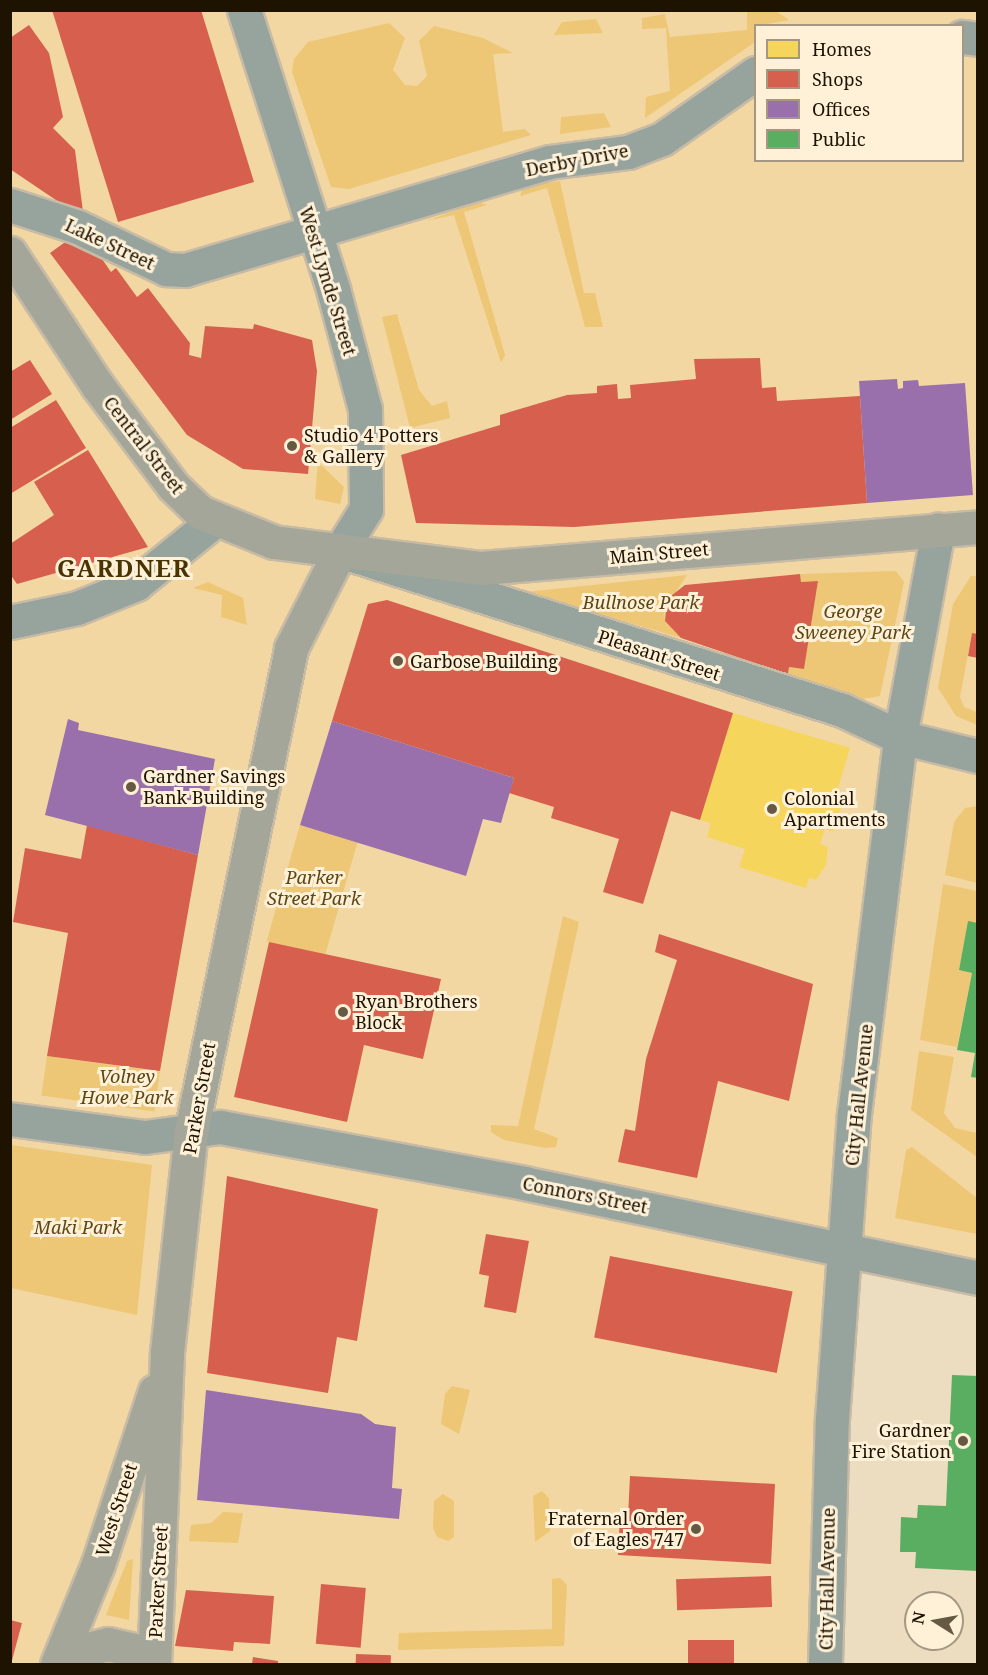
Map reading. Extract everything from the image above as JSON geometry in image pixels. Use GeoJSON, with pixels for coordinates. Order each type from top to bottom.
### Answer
{"type":"FeatureCollection","features":[{"type":"Feature","properties":{"kind":"main road","name":"Central Street"},"geometry":{"type":"LineString","coordinates":[[10,253],[142,448],[173,486],[215,520],[274,542],[340,551]]}},
{"type":"Feature","properties":{"kind":"main road","name":"Main Street"},"geometry":{"type":"LineString","coordinates":[[340,551],[423,564],[502,567],[978,527]]}},
{"type":"Feature","properties":{"kind":"main road","name":"Parker Street"},"geometry":{"type":"LineString","coordinates":[[154,1665],[167,1352],[191,1132],[291,648],[340,551]]}},
{"type":"Feature","properties":{"kind":"main road","name":"West Street"},"geometry":{"type":"LineString","coordinates":[[57,1665],[115,1518],[167,1352]]}},
{"type":"Feature","properties":{"kind":"main road"},"geometry":{"type":"LineString","coordinates":[[62,1665],[76,1652],[108,1644],[133,1650],[143,1665]]}},
{"type":"Feature","properties":{"kind":"street","name":"West Lynde Street"},"geometry":{"type":"LineString","coordinates":[[244,10],[336,300],[367,431],[366,509],[340,551]]}},
{"type":"Feature","properties":{"kind":"street","name":"Derby Drive"},"geometry":{"type":"LineString","coordinates":[[313,230],[549,162],[628,152],[662,139],[754,74]]}},
{"type":"Feature","properties":{"kind":"street","name":"Lake Street"},"geometry":{"type":"LineString","coordinates":[[10,205],[78,227],[166,269],[205,264],[313,230]]}},
{"type":"Feature","properties":{"kind":"street"},"geometry":{"type":"LineString","coordinates":[[10,622],[77,608],[136,584],[215,520]]}},
{"type":"Feature","properties":{"kind":"street","name":"City Hall Avenue"},"geometry":{"type":"LineString","coordinates":[[825,1665],[832,1419],[854,1114],[900,737],[938,529]]}},
{"type":"Feature","properties":{"kind":"street","name":"Pleasant Street"},"geometry":{"type":"LineString","coordinates":[[340,551],[842,710],[900,737],[978,756]]}},
{"type":"Feature","properties":{"kind":"street","name":"Connors Street"},"geometry":{"type":"LineString","coordinates":[[10,1119],[145,1137],[220,1127],[399,1159],[846,1249],[978,1278]]}},
{"type":"Feature","properties":{"kind":"shaded area"},"geometry":{"type":"Polygon","coordinates":[[[11,11],[977,11],[977,1278],[847,1249],[826,1664],[11,1664],[11,11]]]}},
{"type":"Feature","properties":{"kind":"green space"},"geometry":{"type":"Polygon","coordinates":[[[747,11],[776,11],[789,20],[754,24],[754,43],[645,118],[646,97],[670,91],[666,28],[642,29],[642,18],[665,14],[670,37],[747,30],[747,11]]]}},
{"type":"Feature","properties":{"kind":"green space"},"geometry":{"type":"Polygon","coordinates":[[[596,19],[603,33],[554,35],[562,22],[596,19]]]}},
{"type":"Feature","properties":{"kind":"green space"},"geometry":{"type":"Polygon","coordinates":[[[389,23],[405,38],[393,70],[405,85],[417,86],[427,76],[419,41],[434,26],[483,38],[513,53],[493,54],[503,132],[525,129],[531,135],[349,189],[331,187],[292,72],[294,59],[308,42],[389,23]]]}},
{"type":"Feature","properties":{"kind":"green space"},"geometry":{"type":"Polygon","coordinates":[[[604,113],[611,127],[560,134],[561,117],[604,113]]]}},
{"type":"Feature","properties":{"kind":"green space"},"geometry":{"type":"Polygon","coordinates":[[[560,181],[584,293],[595,293],[603,327],[585,327],[547,188],[520,196],[524,186],[560,181]]]}},
{"type":"Feature","properties":{"kind":"green space"},"geometry":{"type":"Polygon","coordinates":[[[478,202],[487,205],[464,212],[505,355],[501,363],[454,215],[426,221],[478,202]]]}},
{"type":"Feature","properties":{"kind":"green space"},"geometry":{"type":"Polygon","coordinates":[[[397,314],[419,390],[432,406],[447,401],[450,418],[410,428],[382,317],[397,314]]]}},
{"type":"Feature","properties":{"kind":"green space"},"geometry":{"type":"Polygon","coordinates":[[[318,462],[344,487],[340,504],[315,499],[318,462]]]}},
{"type":"Feature","properties":{"kind":"green space","name":"George Sweeney Park"},"geometry":{"type":"Polygon","coordinates":[[[896,571],[904,582],[880,696],[863,699],[788,674],[789,667],[804,669],[818,581],[801,582],[800,574],[896,571]]]}},
{"type":"Feature","properties":{"kind":"green space","name":"Bullnose Park"},"geometry":{"type":"Polygon","coordinates":[[[687,575],[664,610],[665,621],[681,638],[526,592],[687,575]]]}},
{"type":"Feature","properties":{"kind":"green space"},"geometry":{"type":"Polygon","coordinates":[[[971,576],[977,576],[977,634],[972,633],[960,697],[964,707],[977,712],[977,725],[956,716],[938,688],[953,604],[971,576]]]}},
{"type":"Feature","properties":{"kind":"green space"},"geometry":{"type":"Polygon","coordinates":[[[208,582],[243,598],[247,625],[221,617],[222,595],[193,588],[208,582]]]}},
{"type":"Feature","properties":{"kind":"green space"},"geometry":{"type":"Polygon","coordinates":[[[977,806],[977,883],[945,875],[954,822],[965,808],[977,806]]]}},
{"type":"Feature","properties":{"kind":"green space","name":"Parker Street Park"},"geometry":{"type":"Polygon","coordinates":[[[300,825],[358,842],[324,958],[267,941],[300,825]]]}},
{"type":"Feature","properties":{"kind":"green space"},"geometry":{"type":"Polygon","coordinates":[[[943,884],[977,891],[977,923],[968,922],[959,970],[972,973],[957,1047],[920,1040],[943,884]]]}},
{"type":"Feature","properties":{"kind":"green space"},"geometry":{"type":"Polygon","coordinates":[[[563,916],[579,922],[534,1129],[558,1138],[556,1147],[545,1148],[504,1140],[491,1132],[491,1125],[518,1126],[563,916]]]}},
{"type":"Feature","properties":{"kind":"green space"},"geometry":{"type":"Polygon","coordinates":[[[919,1051],[954,1057],[944,1113],[955,1128],[977,1133],[977,1157],[911,1110],[919,1051]]]}},
{"type":"Feature","properties":{"kind":"green space","name":"Volney Howe Park"},"geometry":{"type":"Polygon","coordinates":[[[47,1056],[160,1072],[154,1111],[41,1096],[47,1056]]]}},
{"type":"Feature","properties":{"kind":"green space","name":"Maki Park"},"geometry":{"type":"Polygon","coordinates":[[[11,1145],[152,1165],[137,1315],[11,1288],[11,1145]]]}},
{"type":"Feature","properties":{"kind":"green space"},"geometry":{"type":"Polygon","coordinates":[[[912,1147],[977,1198],[977,1234],[895,1218],[906,1150],[912,1147]]]}},
{"type":"Feature","properties":{"kind":"green space"},"geometry":{"type":"Polygon","coordinates":[[[452,1386],[470,1390],[459,1434],[441,1424],[445,1394],[452,1386]]]}},
{"type":"Feature","properties":{"kind":"green space"},"geometry":{"type":"Polygon","coordinates":[[[542,1491],[549,1498],[550,1531],[535,1542],[533,1496],[542,1491]]]}},
{"type":"Feature","properties":{"kind":"green space"},"geometry":{"type":"Polygon","coordinates":[[[443,1494],[454,1501],[454,1537],[448,1541],[437,1537],[433,1528],[434,1501],[443,1494]]]}},
{"type":"Feature","properties":{"kind":"green space"},"geometry":{"type":"Polygon","coordinates":[[[223,1512],[243,1513],[238,1543],[189,1541],[191,1525],[211,1523],[223,1512]]]}},
{"type":"Feature","properties":{"kind":"green space"},"geometry":{"type":"Polygon","coordinates":[[[133,1559],[129,1620],[106,1615],[127,1561],[133,1559]]]}},
{"type":"Feature","properties":{"kind":"green space"},"geometry":{"type":"Polygon","coordinates":[[[560,1578],[567,1585],[564,1646],[398,1650],[399,1633],[552,1629],[552,1579],[560,1578]]]}},
{"type":"Feature","properties":{"kind":"building: Homes","name":"Colonial Apartments"},"geometry":{"type":"Polygon","coordinates":[[[733,713],[850,748],[836,795],[844,798],[833,832],[825,829],[820,844],[828,847],[826,865],[816,880],[809,878],[806,888],[739,867],[745,849],[707,837],[711,823],[700,820],[733,713]]]}},
{"type":"Feature","properties":{"kind":"building: Shops"},"geometry":{"type":"Polygon","coordinates":[[[52,10],[201,10],[254,182],[118,222],[52,10]]]}},
{"type":"Feature","properties":{"kind":"building: Shops"},"geometry":{"type":"Polygon","coordinates":[[[29,25],[49,53],[63,117],[53,128],[75,150],[84,219],[10,169],[10,38],[29,25]]]}},
{"type":"Feature","properties":{"kind":"building: Shops"},"geometry":{"type":"Polygon","coordinates":[[[68,240],[100,256],[111,272],[116,268],[137,297],[148,288],[190,343],[189,355],[201,358],[205,326],[253,329],[254,324],[312,340],[317,371],[308,474],[243,469],[187,435],[50,253],[68,240]]]}},
{"type":"Feature","properties":{"kind":"building: Shops"},"geometry":{"type":"Polygon","coordinates":[[[760,358],[762,388],[776,387],[777,401],[860,396],[867,503],[574,527],[416,523],[401,455],[500,425],[500,415],[567,395],[597,393],[597,386],[617,384],[618,399],[631,398],[630,385],[696,379],[694,359],[760,358]]]}},
{"type":"Feature","properties":{"kind":"building: Shops"},"geometry":{"type":"Polygon","coordinates":[[[30,360],[52,394],[10,420],[10,372],[30,360]]]}},
{"type":"Feature","properties":{"kind":"building: Shops"},"geometry":{"type":"Polygon","coordinates":[[[56,400],[86,448],[10,494],[10,428],[56,400]]]}},
{"type":"Feature","properties":{"kind":"building: Shops"},"geometry":{"type":"Polygon","coordinates":[[[88,450],[148,547],[17,584],[10,574],[10,544],[54,515],[34,482],[88,450]]]}},
{"type":"Feature","properties":{"kind":"building: Shops"},"geometry":{"type":"Polygon","coordinates":[[[800,574],[801,582],[818,581],[804,669],[789,667],[788,674],[681,638],[665,621],[667,599],[685,585],[800,574]]]}},
{"type":"Feature","properties":{"kind":"building: Shops"},"geometry":{"type":"Polygon","coordinates":[[[387,600],[733,713],[700,820],[671,811],[643,904],[603,892],[619,839],[551,818],[554,807],[509,793],[514,778],[332,721],[368,604],[387,600]]]}},
{"type":"Feature","properties":{"kind":"building: Shops"},"geometry":{"type":"Polygon","coordinates":[[[972,633],[978,634],[978,658],[968,656],[972,633]]]}},
{"type":"Feature","properties":{"kind":"building: Shops"},"geometry":{"type":"Polygon","coordinates":[[[87,825],[198,855],[160,1071],[47,1056],[68,933],[13,922],[25,848],[81,859],[87,825]]]}},
{"type":"Feature","properties":{"kind":"building: Shops"},"geometry":{"type":"Polygon","coordinates":[[[659,934],[813,984],[789,1101],[718,1081],[697,1178],[618,1162],[625,1129],[635,1131],[646,1059],[677,960],[655,952],[659,934]]]}},
{"type":"Feature","properties":{"kind":"building: Shops","name":"Ryan Brothers Block"},"geometry":{"type":"Polygon","coordinates":[[[269,942],[441,979],[423,1059],[364,1045],[347,1122],[234,1097],[269,942]]]}},
{"type":"Feature","properties":{"kind":"building: Shops"},"geometry":{"type":"Polygon","coordinates":[[[227,1176],[378,1209],[357,1341],[337,1337],[328,1393],[207,1373],[227,1176]]]}},
{"type":"Feature","properties":{"kind":"building: Shops"},"geometry":{"type":"Polygon","coordinates":[[[486,1234],[529,1241],[516,1313],[484,1307],[489,1276],[479,1274],[486,1234]]]}},
{"type":"Feature","properties":{"kind":"building: Shops"},"geometry":{"type":"Polygon","coordinates":[[[610,1256],[793,1291],[777,1373],[594,1337],[610,1256]]]}},
{"type":"Feature","properties":{"kind":"building: Shops","name":"Fraternal Order of Eagles 747"},"geometry":{"type":"Polygon","coordinates":[[[630,1476],[775,1484],[771,1564],[618,1555],[620,1516],[628,1517],[630,1476]]]}},
{"type":"Feature","properties":{"kind":"building: Shops"},"geometry":{"type":"Polygon","coordinates":[[[771,1576],[772,1607],[677,1610],[676,1579],[771,1576]]]}},
{"type":"Feature","properties":{"kind":"building: Shops"},"geometry":{"type":"Polygon","coordinates":[[[321,1584],[366,1588],[361,1648],[316,1644],[321,1584]]]}},
{"type":"Feature","properties":{"kind":"building: Shops"},"geometry":{"type":"Polygon","coordinates":[[[186,1590],[274,1596],[270,1644],[234,1642],[233,1651],[175,1646],[186,1590]]]}},
{"type":"Feature","properties":{"kind":"building: Shops"},"geometry":{"type":"Polygon","coordinates":[[[10,1620],[22,1623],[11,1664],[10,1664],[10,1620]]]}},
{"type":"Feature","properties":{"kind":"building: Shops"},"geometry":{"type":"Polygon","coordinates":[[[688,1640],[734,1640],[734,1664],[688,1664],[688,1640]]]}},
{"type":"Feature","properties":{"kind":"building: Shops"},"geometry":{"type":"Polygon","coordinates":[[[356,1654],[391,1655],[391,1664],[356,1664],[356,1654]]]}},
{"type":"Feature","properties":{"kind":"building: Shops"},"geometry":{"type":"Polygon","coordinates":[[[253,1657],[278,1661],[278,1664],[252,1664],[253,1657]]]}},
{"type":"Feature","properties":{"kind":"building: Offices"},"geometry":{"type":"Polygon","coordinates":[[[897,379],[898,389],[903,388],[903,381],[918,380],[919,386],[965,383],[973,495],[867,503],[859,381],[897,379]]]}},
{"type":"Feature","properties":{"kind":"building: Offices","name":"Gardner Savings Bank Building"},"geometry":{"type":"Polygon","coordinates":[[[68,719],[79,723],[78,730],[215,759],[198,855],[45,815],[68,719]]]}},
{"type":"Feature","properties":{"kind":"building: Offices"},"geometry":{"type":"Polygon","coordinates":[[[332,721],[514,778],[501,823],[483,819],[466,876],[300,825],[332,721]]]}},
{"type":"Feature","properties":{"kind":"building: Offices"},"geometry":{"type":"Polygon","coordinates":[[[206,1390],[361,1414],[375,1424],[396,1427],[392,1488],[402,1489],[399,1519],[197,1500],[206,1390]]]}},
{"type":"Feature","properties":{"kind":"building: Public"},"geometry":{"type":"Polygon","coordinates":[[[968,921],[978,923],[978,1078],[971,1077],[975,1053],[957,1050],[972,973],[959,970],[968,921]]]}},
{"type":"Feature","properties":{"kind":"building: Public","name":"Gardner Fire Station"},"geometry":{"type":"Polygon","coordinates":[[[952,1375],[978,1376],[978,1571],[915,1568],[916,1552],[900,1552],[901,1517],[917,1518],[918,1505],[946,1506],[952,1375]]]}},
{"type":"Feature","properties":{"kind":"place","name":"Studio 4 Potters & Gallery"},"geometry":{"type":"Point","coordinates":[292,446]}},
{"type":"Feature","properties":{"kind":"place","name":"Garbose Building"},"geometry":{"type":"Point","coordinates":[398,661]}},
{"type":"Feature","properties":{"kind":"place","name":"Gardner Savings Bank Building"},"geometry":{"type":"Point","coordinates":[131,787]}},
{"type":"Feature","properties":{"kind":"place","name":"Colonial Apartments"},"geometry":{"type":"Point","coordinates":[772,809]}},
{"type":"Feature","properties":{"kind":"place","name":"Ryan Brothers Block"},"geometry":{"type":"Point","coordinates":[343,1012]}},
{"type":"Feature","properties":{"kind":"place","name":"Gardner Fire Station"},"geometry":{"type":"Point","coordinates":[963,1441]}},
{"type":"Feature","properties":{"kind":"place","name":"Fraternal Order of Eagles 747"},"geometry":{"type":"Point","coordinates":[696,1529]}},
{"type":"Feature","properties":{"kind":"district","name":"GARDNER"},"geometry":{"type":"Point","coordinates":[124,568]}}]}
